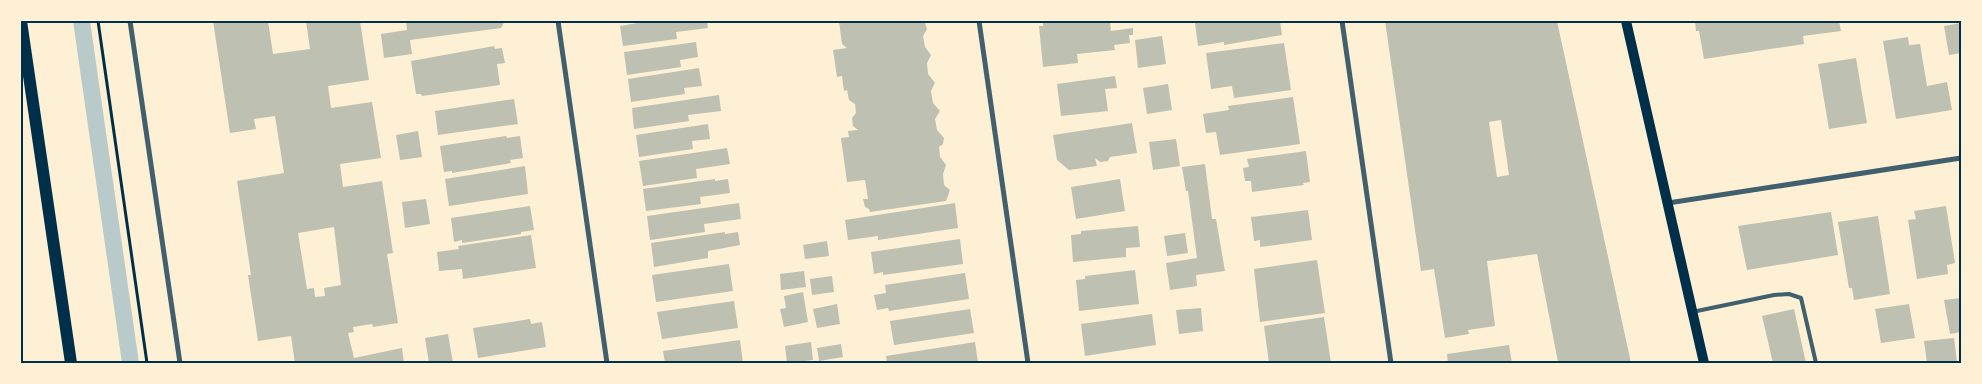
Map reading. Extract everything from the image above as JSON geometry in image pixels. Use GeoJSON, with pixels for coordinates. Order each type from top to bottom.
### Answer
{"type":"FeatureCollection","features":[{"type":"Feature","properties":{"kind":"main road"},"geometry":{"type":"LineString","coordinates":[[21,21],[71,363]]}},
{"type":"Feature","properties":{"kind":"main road"},"geometry":{"type":"LineString","coordinates":[[1626,21],[1704,363]]}},
{"type":"Feature","properties":{"kind":"street"},"geometry":{"type":"LineString","coordinates":[[130,21],[180,363]]}},
{"type":"Feature","properties":{"kind":"street"},"geometry":{"type":"LineString","coordinates":[[558,21],[607,363]]}},
{"type":"Feature","properties":{"kind":"street"},"geometry":{"type":"LineString","coordinates":[[979,21],[1028,363]]}},
{"type":"Feature","properties":{"kind":"street"},"geometry":{"type":"LineString","coordinates":[[1342,21],[1391,363]]}},
{"type":"Feature","properties":{"kind":"street"},"geometry":{"type":"LineString","coordinates":[[1667,203],[1961,158]]}},
{"type":"Feature","properties":{"kind":"lane"},"geometry":{"type":"LineString","coordinates":[[1692,312],[1774,295],[1789,294],[1801,298],[1816,363]]}},
{"type":"Feature","properties":{"kind":"path"},"geometry":{"type":"LineString","coordinates":[[98,21],[147,363]]}},
{"type":"Feature","properties":{"kind":"shaded area"},"geometry":{"type":"Polygon","coordinates":[[[73,21],[90,21],[139,363],[122,363],[73,21]]]}},
{"type":"Feature","properties":{"kind":"building"},"geometry":{"type":"Polygon","coordinates":[[[213,21],[268,21],[273,54],[310,49],[306,21],[360,21],[369,80],[328,86],[331,108],[372,102],[381,158],[340,164],[343,187],[382,181],[393,253],[387,254],[398,323],[373,327],[372,324],[353,327],[354,332],[348,333],[354,358],[402,348],[404,363],[295,363],[291,336],[258,341],[248,275],[251,275],[237,181],[284,173],[275,116],[254,119],[256,129],[230,133],[213,21]],[[334,227],[298,233],[307,289],[314,288],[315,297],[325,296],[324,288],[341,285],[334,227]]]}},
{"type":"Feature","properties":{"kind":"building"},"geometry":{"type":"Polygon","coordinates":[[[406,21],[505,21],[501,28],[410,40],[412,54],[384,58],[381,34],[407,30],[406,21]]]}},
{"type":"Feature","properties":{"kind":"building"},"geometry":{"type":"Polygon","coordinates":[[[650,21],[707,21],[708,28],[676,32],[677,39],[623,46],[620,26],[650,21]]]}},
{"type":"Feature","properties":{"kind":"building"},"geometry":{"type":"Polygon","coordinates":[[[922,21],[925,23],[927,29],[923,36],[925,47],[931,55],[927,63],[928,74],[935,83],[931,91],[933,103],[940,111],[935,119],[937,130],[944,138],[943,144],[939,147],[940,157],[946,165],[943,174],[944,185],[950,190],[946,201],[870,212],[865,207],[863,199],[868,199],[865,180],[847,182],[841,138],[849,137],[848,131],[858,130],[853,126],[852,118],[856,113],[855,104],[849,100],[847,90],[844,91],[842,76],[837,77],[833,50],[847,48],[842,44],[839,22],[922,21]]]}},
{"type":"Feature","properties":{"kind":"building"},"geometry":{"type":"Polygon","coordinates":[[[1043,21],[1110,21],[1111,31],[1133,28],[1133,35],[1129,35],[1130,43],[1114,45],[1115,50],[1077,54],[1078,63],[1043,67],[1039,26],[1043,26],[1043,21]]]}},
{"type":"Feature","properties":{"kind":"building"},"geometry":{"type":"Polygon","coordinates":[[[1209,21],[1280,21],[1282,35],[1224,45],[1224,42],[1198,46],[1195,23],[1209,21]]]}},
{"type":"Feature","properties":{"kind":"building"},"geometry":{"type":"Polygon","coordinates":[[[1385,21],[1557,21],[1631,363],[1558,362],[1537,254],[1487,261],[1495,326],[1468,330],[1469,334],[1445,338],[1434,269],[1421,271],[1385,21]],[[1501,120],[1489,122],[1497,177],[1509,175],[1501,120]]]}},
{"type":"Feature","properties":{"kind":"building"},"geometry":{"type":"Polygon","coordinates":[[[1695,21],[1839,21],[1841,31],[1803,36],[1804,44],[1704,59],[1699,31],[1696,31],[1695,21]]]}},
{"type":"Feature","properties":{"kind":"building"},"geometry":{"type":"Polygon","coordinates":[[[1961,23],[1961,53],[1949,55],[1944,26],[1961,23]]]}},
{"type":"Feature","properties":{"kind":"building"},"geometry":{"type":"Polygon","coordinates":[[[1162,36],[1166,64],[1138,68],[1135,40],[1162,36]]]}},
{"type":"Feature","properties":{"kind":"building"},"geometry":{"type":"Polygon","coordinates":[[[1908,37],[1909,45],[1920,44],[1927,86],[1947,82],[1952,110],[1896,119],[1883,41],[1908,37]]]}},
{"type":"Feature","properties":{"kind":"building"},"geometry":{"type":"Polygon","coordinates":[[[696,42],[698,57],[680,60],[681,67],[627,75],[624,52],[696,42]]]}},
{"type":"Feature","properties":{"kind":"building"},"geometry":{"type":"Polygon","coordinates":[[[1284,43],[1291,90],[1234,98],[1232,86],[1211,89],[1206,53],[1284,43]]]}},
{"type":"Feature","properties":{"kind":"building"},"geometry":{"type":"Polygon","coordinates":[[[494,46],[495,49],[502,48],[505,63],[497,64],[500,85],[422,96],[421,94],[416,94],[411,61],[494,46]]]}},
{"type":"Feature","properties":{"kind":"building"},"geometry":{"type":"Polygon","coordinates":[[[1856,58],[1867,123],[1829,129],[1818,64],[1856,58]]]}},
{"type":"Feature","properties":{"kind":"building"},"geometry":{"type":"Polygon","coordinates":[[[699,68],[702,86],[684,88],[685,94],[631,102],[628,79],[699,68]]]}},
{"type":"Feature","properties":{"kind":"building"},"geometry":{"type":"Polygon","coordinates":[[[1115,76],[1117,88],[1105,89],[1108,111],[1061,116],[1057,84],[1115,76]]]}},
{"type":"Feature","properties":{"kind":"building"},"geometry":{"type":"Polygon","coordinates":[[[1168,84],[1172,110],[1147,114],[1143,88],[1168,84]]]}},
{"type":"Feature","properties":{"kind":"building"},"geometry":{"type":"Polygon","coordinates":[[[719,95],[721,111],[688,115],[689,121],[634,129],[632,108],[719,95]]]}},
{"type":"Feature","properties":{"kind":"building"},"geometry":{"type":"Polygon","coordinates":[[[1293,97],[1300,144],[1220,155],[1216,132],[1206,133],[1203,114],[1229,110],[1228,106],[1293,97]]]}},
{"type":"Feature","properties":{"kind":"building"},"geometry":{"type":"Polygon","coordinates":[[[514,99],[518,124],[438,135],[435,111],[514,99]]]}},
{"type":"Feature","properties":{"kind":"building"},"geometry":{"type":"Polygon","coordinates":[[[1132,123],[1137,153],[1110,157],[1108,161],[1100,162],[1095,158],[1097,166],[1069,170],[1057,160],[1053,135],[1132,123]]]}},
{"type":"Feature","properties":{"kind":"building"},"geometry":{"type":"Polygon","coordinates":[[[708,124],[710,139],[692,141],[693,149],[639,157],[636,135],[708,124]]]}},
{"type":"Feature","properties":{"kind":"building"},"geometry":{"type":"Polygon","coordinates":[[[418,131],[422,157],[400,160],[396,135],[418,131]]]}},
{"type":"Feature","properties":{"kind":"building"},"geometry":{"type":"Polygon","coordinates":[[[506,136],[507,138],[520,136],[523,158],[510,160],[511,163],[452,173],[452,171],[444,172],[440,146],[506,136]]]}},
{"type":"Feature","properties":{"kind":"building"},"geometry":{"type":"Polygon","coordinates":[[[1176,139],[1180,166],[1153,170],[1149,142],[1176,139]]]}},
{"type":"Feature","properties":{"kind":"building"},"geometry":{"type":"Polygon","coordinates":[[[727,148],[730,164],[696,169],[697,178],[643,186],[639,161],[727,148]]]}},
{"type":"Feature","properties":{"kind":"building"},"geometry":{"type":"Polygon","coordinates":[[[1306,151],[1310,182],[1303,183],[1304,185],[1252,192],[1251,181],[1245,181],[1243,168],[1249,167],[1247,159],[1306,151]]]}},
{"type":"Feature","properties":{"kind":"building"},"geometry":{"type":"Polygon","coordinates":[[[1205,164],[1212,219],[1216,219],[1225,271],[1196,275],[1197,286],[1170,290],[1166,263],[1197,258],[1188,191],[1186,191],[1182,167],[1205,164]]]}},
{"type":"Feature","properties":{"kind":"building"},"geometry":{"type":"Polygon","coordinates":[[[525,166],[528,194],[449,206],[445,179],[525,166]]]}},
{"type":"Feature","properties":{"kind":"building"},"geometry":{"type":"Polygon","coordinates":[[[715,179],[715,181],[728,179],[730,193],[700,197],[701,204],[646,211],[643,189],[715,179]]]}},
{"type":"Feature","properties":{"kind":"building"},"geometry":{"type":"Polygon","coordinates":[[[1120,179],[1125,211],[1076,219],[1071,187],[1120,179]]]}},
{"type":"Feature","properties":{"kind":"building"},"geometry":{"type":"Polygon","coordinates":[[[426,199],[430,224],[405,228],[402,202],[426,199]]]}},
{"type":"Feature","properties":{"kind":"building"},"geometry":{"type":"Polygon","coordinates":[[[739,203],[741,219],[704,224],[705,232],[650,240],[647,216],[739,203]]]}},
{"type":"Feature","properties":{"kind":"building"},"geometry":{"type":"Polygon","coordinates":[[[955,203],[958,228],[878,240],[878,236],[848,240],[845,220],[955,203]]]}},
{"type":"Feature","properties":{"kind":"building"},"geometry":{"type":"Polygon","coordinates":[[[530,206],[534,230],[521,232],[521,234],[462,243],[462,240],[454,242],[451,218],[530,206]]]}},
{"type":"Feature","properties":{"kind":"building"},"geometry":{"type":"Polygon","coordinates":[[[1946,206],[1955,263],[1947,265],[1948,274],[1917,279],[1908,220],[1916,219],[1914,211],[1946,206]]]}},
{"type":"Feature","properties":{"kind":"building"},"geometry":{"type":"Polygon","coordinates":[[[1308,210],[1312,240],[1260,247],[1260,240],[1254,241],[1251,217],[1308,210]]]}},
{"type":"Feature","properties":{"kind":"building"},"geometry":{"type":"Polygon","coordinates":[[[1831,212],[1838,255],[1747,270],[1738,226],[1831,212]]]}},
{"type":"Feature","properties":{"kind":"building"},"geometry":{"type":"Polygon","coordinates":[[[1878,216],[1890,294],[1854,300],[1852,288],[1849,288],[1838,222],[1878,216]]]}},
{"type":"Feature","properties":{"kind":"building"},"geometry":{"type":"Polygon","coordinates":[[[1138,226],[1140,247],[1126,248],[1126,257],[1073,262],[1071,235],[1081,234],[1081,231],[1138,226]]]}},
{"type":"Feature","properties":{"kind":"building"},"geometry":{"type":"Polygon","coordinates":[[[725,232],[725,234],[738,232],[740,245],[708,251],[708,258],[654,267],[651,243],[725,232]]]}},
{"type":"Feature","properties":{"kind":"building"},"geometry":{"type":"Polygon","coordinates":[[[1185,233],[1188,253],[1167,256],[1164,236],[1185,233]]]}},
{"type":"Feature","properties":{"kind":"building"},"geometry":{"type":"Polygon","coordinates":[[[531,235],[536,268],[463,279],[462,269],[439,271],[437,252],[459,249],[458,246],[531,235]]]}},
{"type":"Feature","properties":{"kind":"building"},"geometry":{"type":"Polygon","coordinates":[[[960,239],[963,264],[883,275],[883,272],[874,274],[871,252],[960,239]]]}},
{"type":"Feature","properties":{"kind":"building"},"geometry":{"type":"Polygon","coordinates":[[[827,241],[829,256],[805,259],[803,245],[827,241]]]}},
{"type":"Feature","properties":{"kind":"building"},"geometry":{"type":"Polygon","coordinates":[[[1317,260],[1325,313],[1260,322],[1254,269],[1317,260]]]}},
{"type":"Feature","properties":{"kind":"building"},"geometry":{"type":"Polygon","coordinates":[[[729,264],[733,291],[656,302],[652,275],[729,264]]]}},
{"type":"Feature","properties":{"kind":"building"},"geometry":{"type":"Polygon","coordinates":[[[1135,270],[1139,304],[1079,311],[1076,280],[1085,279],[1085,276],[1135,270]]]}},
{"type":"Feature","properties":{"kind":"building"},"geometry":{"type":"Polygon","coordinates":[[[804,271],[806,287],[781,290],[780,274],[804,271]]]}},
{"type":"Feature","properties":{"kind":"building"},"geometry":{"type":"Polygon","coordinates":[[[965,273],[969,299],[889,311],[888,308],[877,310],[874,295],[886,293],[885,285],[965,273]]]}},
{"type":"Feature","properties":{"kind":"building"},"geometry":{"type":"Polygon","coordinates":[[[832,276],[834,292],[812,295],[810,279],[832,276]]]}},
{"type":"Feature","properties":{"kind":"building"},"geometry":{"type":"Polygon","coordinates":[[[803,292],[808,322],[784,327],[780,309],[786,308],[784,296],[803,292]]]}},
{"type":"Feature","properties":{"kind":"building"},"geometry":{"type":"Polygon","coordinates":[[[1961,298],[1961,332],[1950,334],[1944,300],[1961,298]]]}},
{"type":"Feature","properties":{"kind":"building"},"geometry":{"type":"Polygon","coordinates":[[[734,301],[738,328],[662,339],[657,312],[734,301]]]}},
{"type":"Feature","properties":{"kind":"building"},"geometry":{"type":"Polygon","coordinates":[[[837,304],[840,324],[817,328],[813,309],[837,304]]]}},
{"type":"Feature","properties":{"kind":"building"},"geometry":{"type":"Polygon","coordinates":[[[1909,304],[1915,338],[1881,343],[1875,309],[1909,304]]]}},
{"type":"Feature","properties":{"kind":"building"},"geometry":{"type":"Polygon","coordinates":[[[1201,308],[1203,331],[1179,334],[1176,310],[1201,308]]]}},
{"type":"Feature","properties":{"kind":"building"},"geometry":{"type":"Polygon","coordinates":[[[970,309],[974,333],[894,345],[890,321],[970,309]]]}},
{"type":"Feature","properties":{"kind":"building"},"geometry":{"type":"Polygon","coordinates":[[[1794,309],[1806,363],[1773,363],[1762,316],[1794,309]]]}},
{"type":"Feature","properties":{"kind":"building"},"geometry":{"type":"Polygon","coordinates":[[[1152,314],[1156,345],[1085,356],[1081,324],[1152,314]]]}},
{"type":"Feature","properties":{"kind":"building"},"geometry":{"type":"Polygon","coordinates":[[[1324,317],[1331,363],[1269,363],[1264,326],[1324,317]]]}},
{"type":"Feature","properties":{"kind":"building"},"geometry":{"type":"Polygon","coordinates":[[[530,319],[531,324],[542,322],[546,347],[478,358],[473,328],[530,319]]]}},
{"type":"Feature","properties":{"kind":"building"},"geometry":{"type":"Polygon","coordinates":[[[448,334],[453,363],[429,363],[425,338],[448,334]]]}},
{"type":"Feature","properties":{"kind":"building"},"geometry":{"type":"Polygon","coordinates":[[[1954,338],[1957,363],[1927,363],[1924,341],[1954,338]]]}},
{"type":"Feature","properties":{"kind":"building"},"geometry":{"type":"Polygon","coordinates":[[[740,340],[743,363],[665,363],[663,351],[740,340]]]}},
{"type":"Feature","properties":{"kind":"building"},"geometry":{"type":"Polygon","coordinates":[[[811,342],[813,360],[787,363],[785,346],[811,342]]]}},
{"type":"Feature","properties":{"kind":"building"},"geometry":{"type":"Polygon","coordinates":[[[975,342],[978,363],[887,363],[886,356],[975,342]]]}},
{"type":"Feature","properties":{"kind":"building"},"geometry":{"type":"Polygon","coordinates":[[[841,344],[843,357],[819,361],[817,348],[841,344]]]}},
{"type":"Feature","properties":{"kind":"building"},"geometry":{"type":"Polygon","coordinates":[[[1509,345],[1512,363],[1448,363],[1447,354],[1509,345]]]}}]}
